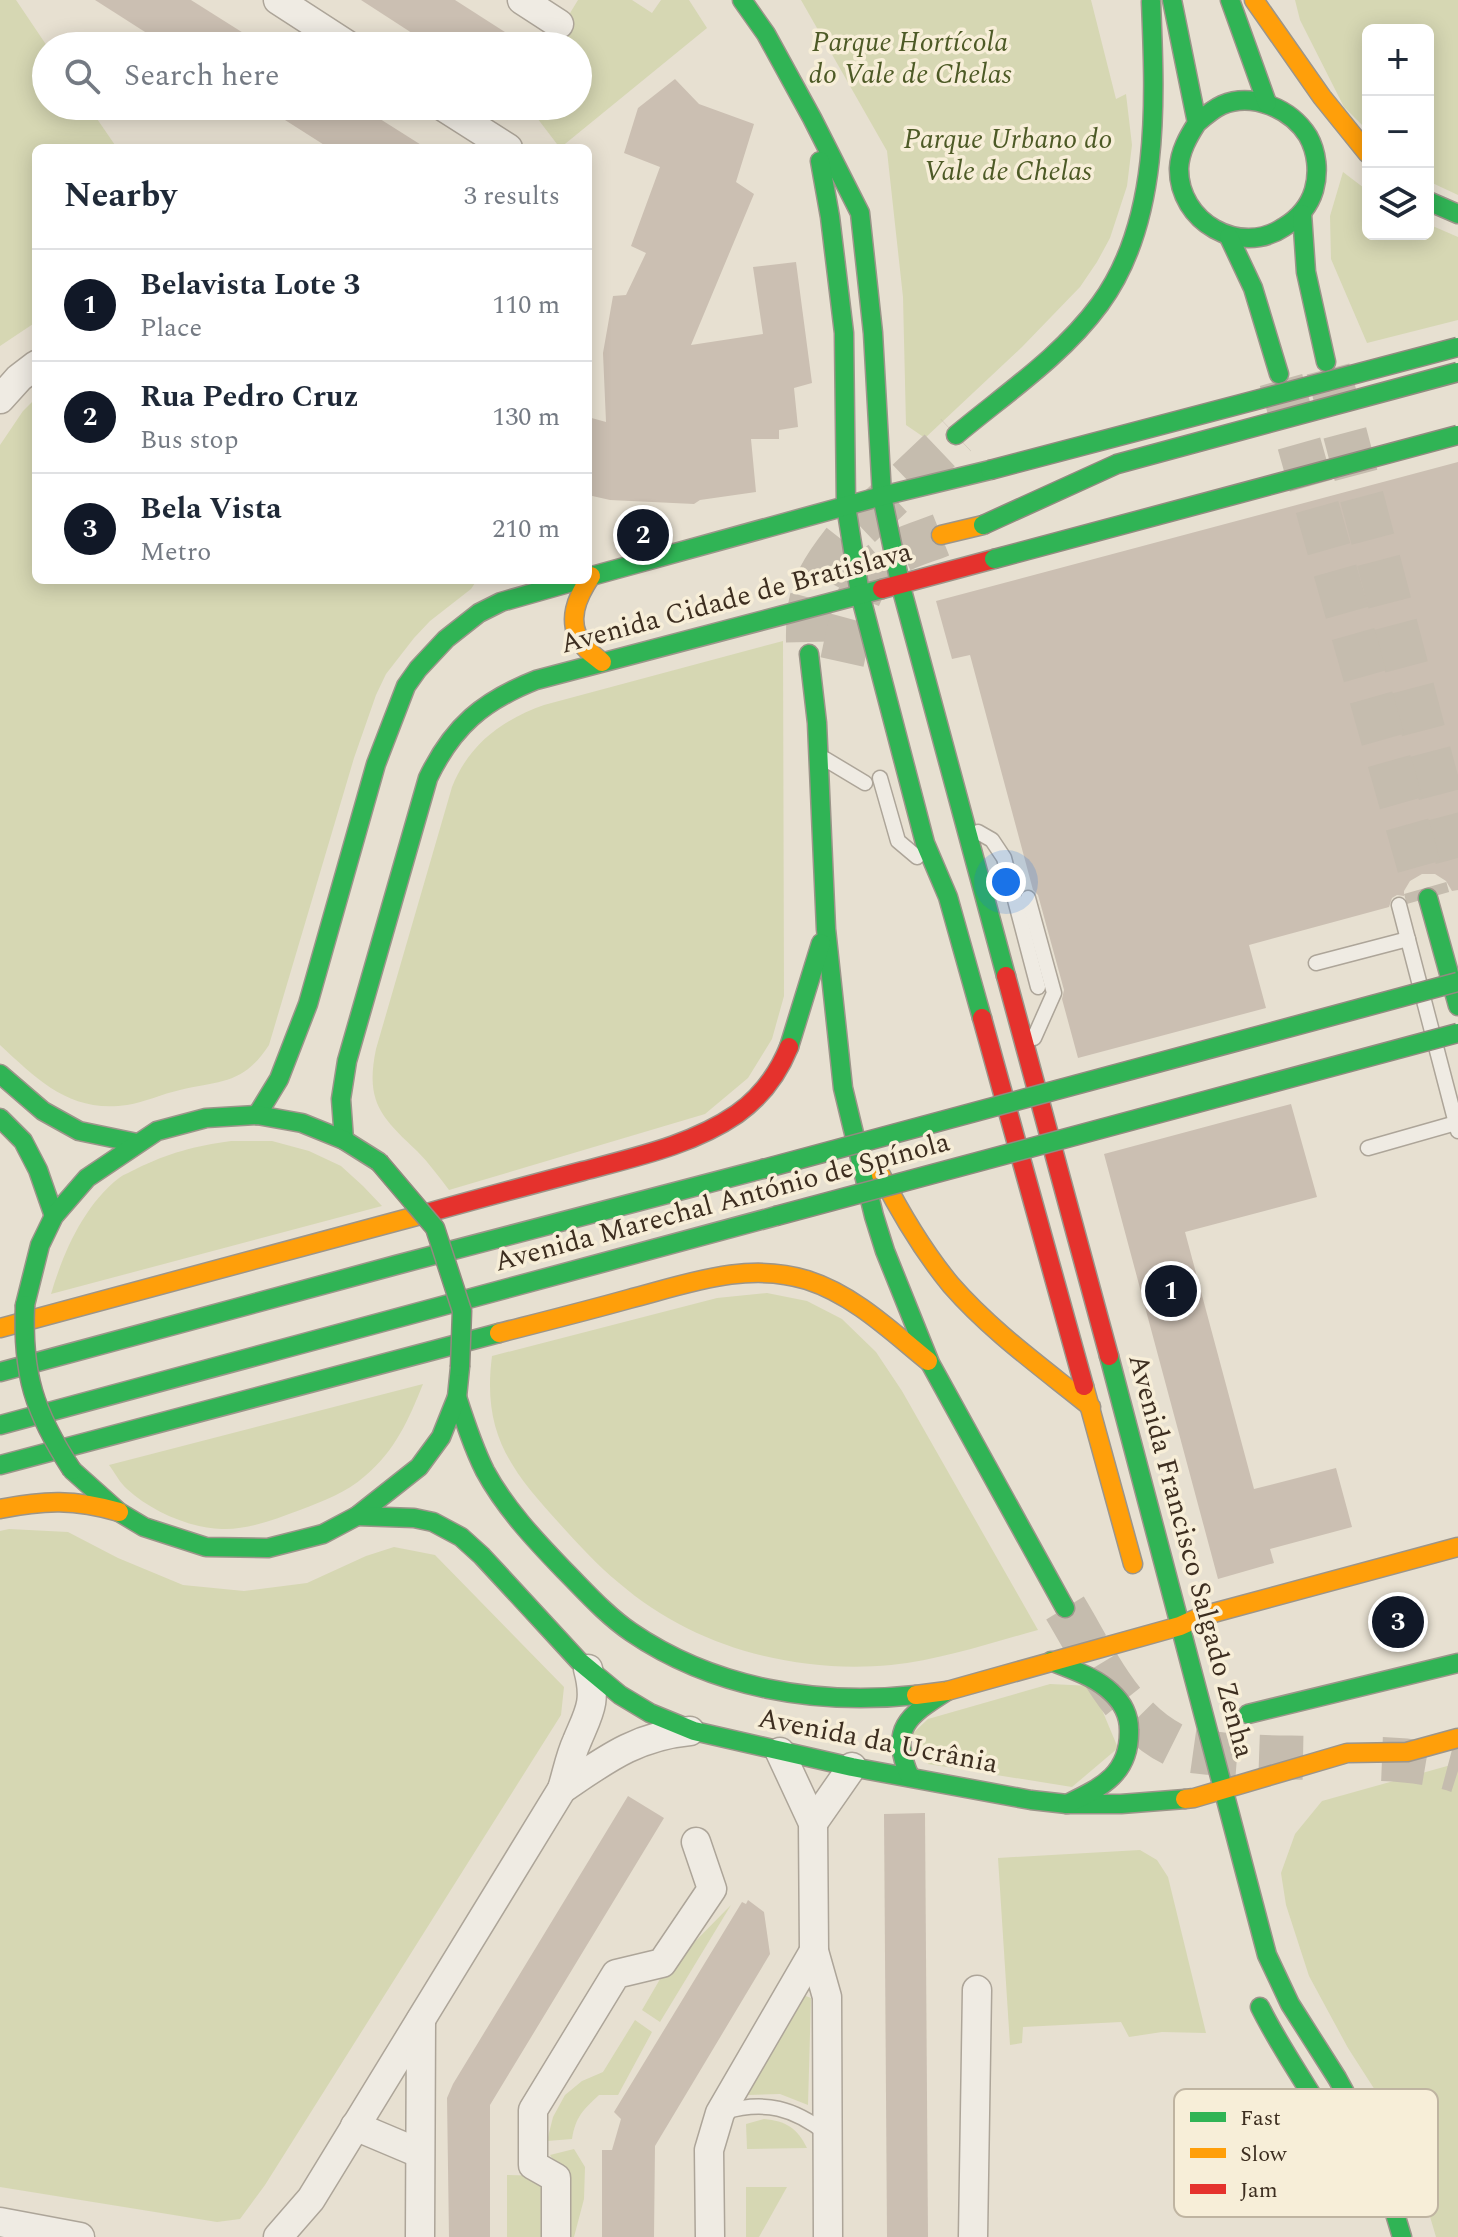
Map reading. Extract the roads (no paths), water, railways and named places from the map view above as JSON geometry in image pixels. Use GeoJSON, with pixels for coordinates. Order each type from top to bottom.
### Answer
{"type":"FeatureCollection","features":[{"type":"Feature","properties":{"kind":"main road","name":"Avenida Francisco Salgado Zenha"},"geometry":{"type":"LineString","coordinates":[[742,0],[766,34],[860,213],[873,333],[882,496],[900,583],[1134,1448],[1267,1955],[1290,2004],[1343,2089]]}},
{"type":"Feature","properties":{"kind":"main road"},"geometry":{"type":"LineString","coordinates":[[956,435],[1059,348],[1115,283],[1134,237],[1152,136],[1154,67],[1151,0]]}},
{"type":"Feature","properties":{"kind":"main road"},"geometry":{"type":"LineString","coordinates":[[1172,0],[1197,123]]}},
{"type":"Feature","properties":{"kind":"main road"},"geometry":{"type":"LineString","coordinates":[[1230,0],[1267,103]]}},
{"type":"Feature","properties":{"kind":"main road"},"geometry":{"type":"LineString","coordinates":[[1254,0],[1322,97],[1362,147]]}},
{"type":"Feature","properties":{"kind":"main road"},"geometry":{"type":"LineString","coordinates":[[1241,101],[1267,103],[1288,112],[1305,128],[1315,149],[1318,172],[1314,195],[1302,214],[1287,228],[1269,236],[1249,239],[1229,237],[1211,228],[1196,215],[1185,198],[1179,179],[1180,159],[1186,139],[1197,123],[1217,107],[1241,101]]}},
{"type":"Feature","properties":{"kind":"main road","name":"Avenida Francisco Salgado Zenha"},"geometry":{"type":"LineString","coordinates":[[812,118],[830,217],[844,333],[846,506],[860,594],[925,843],[957,927],[1138,1585]]}},
{"type":"Feature","properties":{"kind":"main road"},"geometry":{"type":"LineString","coordinates":[[1434,204],[1458,214]]}},
{"type":"Feature","properties":{"kind":"main road"},"geometry":{"type":"LineString","coordinates":[[1302,214],[1306,272],[1326,362]]}},
{"type":"Feature","properties":{"kind":"main road"},"geometry":{"type":"LineString","coordinates":[[1229,237],[1253,288],[1279,374]]}},
{"type":"Feature","properties":{"kind":"main road","name":"Avenida Cidade de Bratislava"},"geometry":{"type":"LineString","coordinates":[[592,575],[882,496],[1458,347]]}},
{"type":"Feature","properties":{"kind":"main road"},"geometry":{"type":"LineString","coordinates":[[983,525],[1117,464],[1458,372]]}},
{"type":"Feature","properties":{"kind":"main road","name":"Avenida Cidade de Bratislava"},"geometry":{"type":"LineString","coordinates":[[344,1140],[341,1099],[347,1061],[428,778],[435,761],[457,729],[491,701],[536,680],[1458,435]]}},
{"type":"Feature","properties":{"kind":"main road"},"geometry":{"type":"LineString","coordinates":[[941,535],[1090,497]]}},
{"type":"Feature","properties":{"kind":"main road","name":"Avenida Cidade de Bratislava"},"geometry":{"type":"LineString","coordinates":[[257,1115],[279,1079],[308,1004],[376,764],[406,686],[446,639],[479,613],[500,591],[543,584]]}},
{"type":"Feature","properties":{"kind":"main road"},"geometry":{"type":"LineString","coordinates":[[583,584],[577,597],[573,622],[582,645],[602,662]]}},
{"type":"Feature","properties":{"kind":"main road"},"geometry":{"type":"LineString","coordinates":[[809,654],[817,723],[826,929],[843,1088],[874,1216],[930,1363],[1065,1608]]}},
{"type":"Feature","properties":{"kind":"main road"},"geometry":{"type":"LineString","coordinates":[[817,723],[832,686]]}},
{"type":"Feature","properties":{"kind":"main road"},"geometry":{"type":"LineString","coordinates":[[1428,898],[1458,1006]]}},
{"type":"Feature","properties":{"kind":"main road"},"geometry":{"type":"LineString","coordinates":[[0,1328],[631,1158],[706,1132],[736,1114],[763,1091],[782,1064],[795,1032],[826,929]]}},
{"type":"Feature","properties":{"kind":"main road","name":"Avenida Marechal António de Spínola"},"geometry":{"type":"LineString","coordinates":[[0,1372],[1458,982]]}},
{"type":"Feature","properties":{"kind":"main road","name":"Avenida Marechal António de Spínola"},"geometry":{"type":"LineString","coordinates":[[0,1425],[1458,1033]]}},
{"type":"Feature","properties":{"kind":"main road"},"geometry":{"type":"LineString","coordinates":[[0,1074],[43,1111],[79,1131],[137,1143]]}},
{"type":"Feature","properties":{"kind":"main road"},"geometry":{"type":"LineString","coordinates":[[843,1088],[883,1179],[938,1268],[986,1320],[1091,1407]]}},
{"type":"Feature","properties":{"kind":"main road"},"geometry":{"type":"LineString","coordinates":[[257,1115],[302,1123],[344,1140],[379,1162],[435,1228],[462,1311],[457,1397],[441,1437],[419,1467],[357,1516],[323,1534],[268,1548],[206,1547],[144,1527],[119,1512],[72,1470],[54,1444],[35,1405],[25,1365],[22,1336],[25,1305],[40,1245],[54,1216],[87,1178],[137,1143],[157,1131],[206,1118],[257,1115]]}},
{"type":"Feature","properties":{"kind":"main road"},"geometry":{"type":"LineString","coordinates":[[0,1118],[23,1141],[38,1170],[54,1216]]}},
{"type":"Feature","properties":{"kind":"main road"},"geometry":{"type":"LineString","coordinates":[[20,1259],[40,1245]]}},
{"type":"Feature","properties":{"kind":"main road"},"geometry":{"type":"LineString","coordinates":[[0,1465],[698,1281],[755,1271],[809,1279],[833,1289],[855,1301],[930,1363]]}},
{"type":"Feature","properties":{"kind":"main road","name":"Avenida da Ucrânia"},"geometry":{"type":"LineString","coordinates":[[457,1397],[478,1456],[510,1509],[606,1612],[655,1647],[714,1675],[783,1692],[862,1698],[947,1691],[1180,1626],[1202,1616],[1458,1547]]}},
{"type":"Feature","properties":{"kind":"main road"},"geometry":{"type":"LineString","coordinates":[[0,1509],[50,1500],[86,1502],[119,1512]]}},
{"type":"Feature","properties":{"kind":"main road","name":"Avenida da Ucrânia"},"geometry":{"type":"LineString","coordinates":[[357,1516],[424,1520],[461,1537],[588,1669],[620,1695],[650,1713],[694,1731],[852,1767],[1031,1800],[1121,1804],[1194,1798],[1347,1753],[1407,1752],[1458,1738]]}},
{"type":"Feature","properties":{"kind":"main road"},"geometry":{"type":"LineString","coordinates":[[1051,1661],[1107,1688],[1121,1703],[1129,1722],[1129,1748],[1119,1770],[1108,1781],[1067,1804]]}},
{"type":"Feature","properties":{"kind":"main road"},"geometry":{"type":"LineString","coordinates":[[1248,1714],[1458,1663]]}},
{"type":"Feature","properties":{"kind":"main road"},"geometry":{"type":"LineString","coordinates":[[910,1777],[900,1756],[902,1727],[918,1710],[947,1691]]}},
{"type":"Feature","properties":{"kind":"main road"},"geometry":{"type":"LineString","coordinates":[[1347,1753],[1385,1735]]}},
{"type":"Feature","properties":{"kind":"main road"},"geometry":{"type":"LineString","coordinates":[[1252,1988],[1282,2052],[1306,2089]]}},
{"type":"Feature","properties":{"kind":"main road","name":"Avenida Francisco Salgado Zenha"},"geometry":{"type":"LineString","coordinates":[[1396,2217],[1402,2237]]}},
{"type":"Feature","properties":{"kind":"street"},"geometry":{"type":"LineString","coordinates":[[278,0],[327,32]]}},
{"type":"Feature","properties":{"kind":"street"},"geometry":{"type":"LineString","coordinates":[[522,0],[559,24]]}},
{"type":"Feature","properties":{"kind":"street"},"geometry":{"type":"LineString","coordinates":[[464,120],[502,144]]}},
{"type":"Feature","properties":{"kind":"street"},"geometry":{"type":"LineString","coordinates":[[0,399],[32,368]]}},
{"type":"Feature","properties":{"kind":"street"},"geometry":{"type":"LineString","coordinates":[[278,2237],[311,2199],[562,1789],[593,1700],[588,1669]]}},
{"type":"Feature","properties":{"kind":"street"},"geometry":{"type":"LineString","coordinates":[[562,1789],[637,1742],[694,1731]]}},
{"type":"Feature","properties":{"kind":"street"},"geometry":{"type":"LineString","coordinates":[[780,1752],[813,1823],[814,1951],[827,1997],[828,2237]]}},
{"type":"Feature","properties":{"kind":"street"},"geometry":{"type":"LineString","coordinates":[[813,1823],[852,1767]]}},
{"type":"Feature","properties":{"kind":"street"},"geometry":{"type":"LineString","coordinates":[[556,2237],[556,2178],[533,2165],[533,2110],[616,1974],[662,1963],[712,1889],[696,1842]]}},
{"type":"Feature","properties":{"kind":"street"},"geometry":{"type":"LineString","coordinates":[[710,2237],[709,2150],[720,2113],[814,1951]]}},
{"type":"Feature","properties":{"kind":"street"},"geometry":{"type":"LineString","coordinates":[[973,2237],[977,1990]]}},
{"type":"Feature","properties":{"kind":"street"},"geometry":{"type":"LineString","coordinates":[[420,2237],[421,2019]]}},
{"type":"Feature","properties":{"kind":"street"},"geometry":{"type":"LineString","coordinates":[[355,2126],[419,2153]]}},
{"type":"Feature","properties":{"kind":"street"},"geometry":{"type":"LineString","coordinates":[[0,2222],[80,2237]]}},
{"type":"Feature","properties":{"kind":"lane"},"geometry":{"type":"LineString","coordinates":[[818,754],[872,780],[898,841],[919,859],[935,865]]}},
{"type":"Feature","properties":{"kind":"lane"},"geometry":{"type":"LineString","coordinates":[[965,824],[992,840],[1004,858],[1038,987]]}},
{"type":"Feature","properties":{"kind":"lane"},"geometry":{"type":"LineString","coordinates":[[1027,1053],[1054,993],[1028,898]]}},
{"type":"Feature","properties":{"kind":"lane"},"geometry":{"type":"LineString","coordinates":[[1368,1148],[1457,1127],[1399,905]]}},
{"type":"Feature","properties":{"kind":"lane"},"geometry":{"type":"LineString","coordinates":[[1316,963],[1408,939]]}},
{"type":"Feature","properties":{"kind":"lane"},"geometry":{"type":"LineString","coordinates":[[720,2113],[742,2107],[765,2106],[788,2110],[828,2134]]}},
{"type":"Feature","properties":{"kind":"tunnel"},"geometry":{"type":"LineString","coordinates":[[1328,369],[1458,862]]}},
{"type":"Feature","properties":{"kind":"tunnel"},"geometry":{"type":"LineString","coordinates":[[1281,380],[1428,898]]}},
{"type":"Feature","properties":{"kind":"tunnel"},"geometry":{"type":"LineString","coordinates":[[808,642],[809,611],[815,587],[835,553],[956,435]]}},
{"type":"Feature","properties":{"kind":"tunnel"},"geometry":{"type":"LineString","coordinates":[[842,662],[855,608],[873,571],[896,553],[941,535]]}},
{"type":"Feature","properties":{"kind":"tunnel"},"geometry":{"type":"LineString","coordinates":[[1065,1608],[1115,1691],[1147,1727],[1166,1740],[1196,1752],[1317,1758]]}},
{"type":"Feature","properties":{"kind":"tunnel"},"geometry":{"type":"LineString","coordinates":[[1382,1759],[1420,1762],[1458,1771]]}},
{"type":"Feature","properties":{"kind":"place","name":"Rua Pedro Cruz"},"geometry":{"type":"Point","coordinates":[643,535]}},
{"type":"Feature","properties":{"kind":"place","name":"Belavista Lote 3"},"geometry":{"type":"Point","coordinates":[1171,1291]}},
{"type":"Feature","properties":{"kind":"place","name":"Bela Vista"},"geometry":{"type":"Point","coordinates":[1398,1622]}},
{"type":"Feature","properties":{"kind":"park label","name":"Parque Hortícola do Vale de Chelas"},"geometry":{"type":"Point","coordinates":[910,58]}},
{"type":"Feature","properties":{"kind":"park label","name":"Parque Urbano do Vale de Chelas"},"geometry":{"type":"Point","coordinates":[1008,155]}}]}
